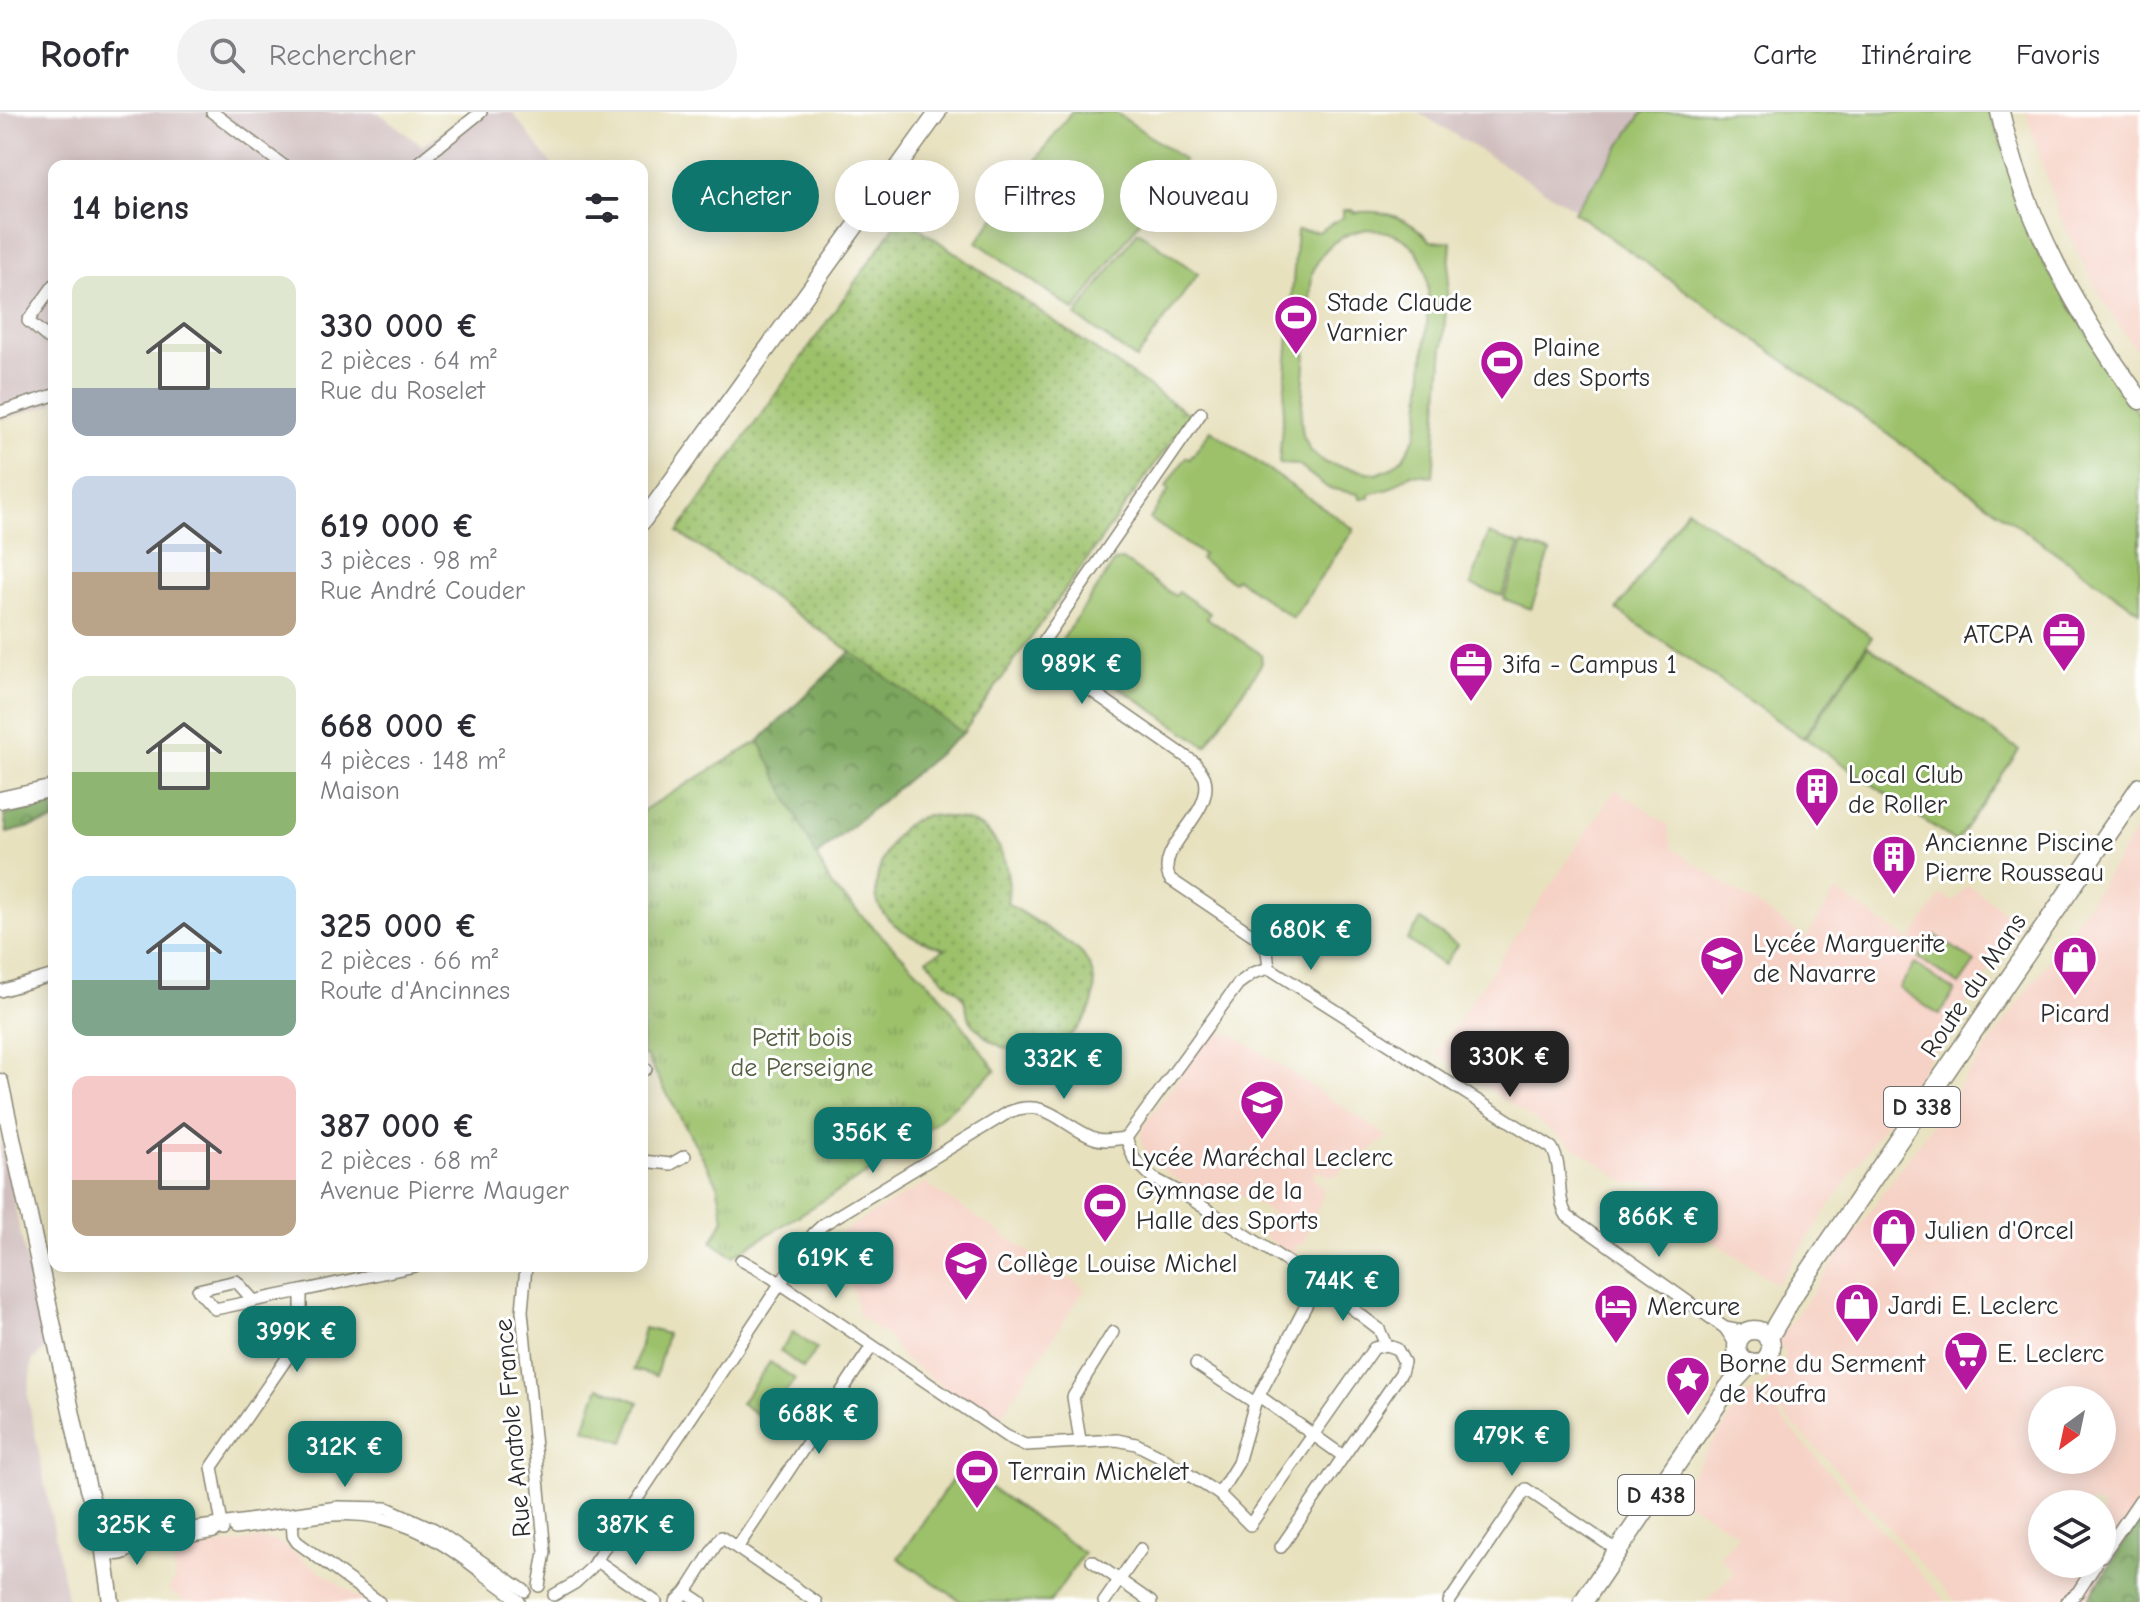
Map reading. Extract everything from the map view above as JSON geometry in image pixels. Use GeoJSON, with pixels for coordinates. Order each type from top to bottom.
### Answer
{"type":"FeatureCollection","features":[{"type":"Feature","properties":{"kind":"main road"},"geometry":{"type":"LineString","coordinates":[[648,514],[938,112]]}},
{"type":"Feature","properties":{"kind":"main road"},"geometry":{"type":"LineString","coordinates":[[2000,112],[2035,219],[2058,268],[2100,344],[2140,400]]}},
{"type":"Feature","properties":{"kind":"main road"},"geometry":{"type":"LineString","coordinates":[[2084,314],[2140,390]]}},
{"type":"Feature","properties":{"kind":"main road","name":"Route du Mans"},"geometry":{"type":"LineString","coordinates":[[1750,1345],[1796,1291],[2140,787]]}},
{"type":"Feature","properties":{"kind":"main road"},"geometry":{"type":"LineString","coordinates":[[0,800],[48,789]]}},
{"type":"Feature","properties":{"kind":"main road"},"geometry":{"type":"LineString","coordinates":[[0,1082],[88,1489],[111,1551],[128,1540]]}},
{"type":"Feature","properties":{"kind":"main road","name":"D 438"},"geometry":{"type":"LineString","coordinates":[[1583,1602],[1728,1388],[1750,1345]]}},
{"type":"Feature","properties":{"kind":"main road"},"geometry":{"type":"LineString","coordinates":[[106,1531],[122,1521],[128,1540],[110,1598]]}},
{"type":"Feature","properties":{"kind":"main road"},"geometry":{"type":"LineString","coordinates":[[106,1531],[110,1598]]}},
{"type":"Feature","properties":{"kind":"street"},"geometry":{"type":"LineString","coordinates":[[212,112],[276,160]]}},
{"type":"Feature","properties":{"kind":"street"},"geometry":{"type":"LineString","coordinates":[[421,160],[481,112]]}},
{"type":"Feature","properties":{"kind":"street"},"geometry":{"type":"LineString","coordinates":[[48,293],[28,321],[48,338]]}},
{"type":"Feature","properties":{"kind":"street"},"geometry":{"type":"LineString","coordinates":[[0,412],[48,397]]}},
{"type":"Feature","properties":{"kind":"street"},"geometry":{"type":"LineString","coordinates":[[1201,413],[1045,639],[1043,657],[1195,763],[1205,778],[1202,805],[1168,857],[1165,871],[1170,879],[1256,937],[1267,951],[1269,968]]}},
{"type":"Feature","properties":{"kind":"street"},"geometry":{"type":"LineString","coordinates":[[128,1540],[159,1543],[222,1527],[292,1518],[365,1515],[409,1525],[455,1551],[521,1598],[539,1586],[555,1598],[575,1583],[596,1560],[780,1283],[814,1233],[824,1224],[1009,1112],[1031,1106],[1044,1109],[1097,1140],[1126,1138],[1238,984],[1253,973],[1269,968],[1552,1148],[1559,1169],[1561,1206],[1567,1216],[1750,1345]]}},
{"type":"Feature","properties":{"kind":"street"},"geometry":{"type":"LineString","coordinates":[[0,991],[48,977]]}},
{"type":"Feature","properties":{"kind":"street"},"geometry":{"type":"LineString","coordinates":[[1126,1138],[1134,1159],[1153,1178],[1185,1195],[1295,1267],[1312,1294],[1257,1400],[1238,1463],[1219,1494]]}},
{"type":"Feature","properties":{"kind":"street"},"geometry":{"type":"LineString","coordinates":[[648,1162],[671,1164],[685,1156]]}},
{"type":"Feature","properties":{"kind":"street"},"geometry":{"type":"LineString","coordinates":[[741,1260],[780,1283],[1006,1436],[1025,1445],[1080,1440],[1117,1440],[1136,1444],[1219,1494],[1250,1525],[1374,1348],[1392,1347]]}},
{"type":"Feature","properties":{"kind":"street"},"geometry":{"type":"LineString","coordinates":[[345,1272],[347,1281]]}},
{"type":"Feature","properties":{"kind":"street"},"geometry":{"type":"LineString","coordinates":[[254,1301],[388,1272]]}},
{"type":"Feature","properties":{"kind":"street","name":"Rue Anatole France"},"geometry":{"type":"LineString","coordinates":[[525,1272],[522,1311],[545,1552],[539,1586]]}},
{"type":"Feature","properties":{"kind":"street"},"geometry":{"type":"LineString","coordinates":[[1281,1547],[1401,1373],[1404,1362],[1379,1329],[1359,1313],[1328,1290],[1310,1288]]}},
{"type":"Feature","properties":{"kind":"street"},"geometry":{"type":"LineString","coordinates":[[222,1527],[212,1467],[296,1345],[301,1333],[301,1291]]}},
{"type":"Feature","properties":{"kind":"street"},"geometry":{"type":"LineString","coordinates":[[1080,1440],[1073,1397],[1113,1332]]}},
{"type":"Feature","properties":{"kind":"street"},"geometry":{"type":"LineString","coordinates":[[737,1548],[872,1346]]}},
{"type":"Feature","properties":{"kind":"street"},"geometry":{"type":"LineString","coordinates":[[1196,1364],[1343,1456]]}},
{"type":"Feature","properties":{"kind":"street"},"geometry":{"type":"LineString","coordinates":[[1449,1602],[1526,1489],[1618,1551]]}},
{"type":"Feature","properties":{"kind":"street"},"geometry":{"type":"LineString","coordinates":[[2116,1535],[2140,1500]]}},
{"type":"Feature","properties":{"kind":"street"},"geometry":{"type":"LineString","coordinates":[[292,1518],[293,1536],[297,1542],[379,1602]]}},
{"type":"Feature","properties":{"kind":"street"},"geometry":{"type":"LineString","coordinates":[[676,1602],[686,1592],[721,1537],[816,1602]]}},
{"type":"Feature","properties":{"kind":"street"},"geometry":{"type":"LineString","coordinates":[[1104,1602],[1141,1549]]}},
{"type":"Feature","properties":{"kind":"street"},"geometry":{"type":"LineString","coordinates":[[596,1560],[656,1602]]}},
{"type":"Feature","properties":{"kind":"street"},"geometry":{"type":"LineString","coordinates":[[1092,1561],[1151,1602]]}},
{"type":"Feature","properties":{"kind":"street"},"geometry":{"type":"LineString","coordinates":[[2066,1602],[2078,1592],[2087,1578]]}},
{"type":"Feature","properties":{"kind":"street"},"geometry":{"type":"LineString","coordinates":[[686,1592],[701,1602]]}},
{"type":"Feature","properties":{"kind":"shaded area"},"geometry":{"type":"Polygon","coordinates":[[[0,112],[378,112],[422,146],[472,112],[512,112],[548,160],[48,160],[48,406],[0,420],[0,112]]]}},
{"type":"Feature","properties":{"kind":"shaded area"},"geometry":{"type":"Polygon","coordinates":[[[1418,112],[1646,112],[1579,212],[1418,112]]]}},
{"type":"Feature","properties":{"kind":"shaded area"},"geometry":{"type":"Polygon","coordinates":[[[2026,112],[2140,112],[2140,356],[2107,308],[2058,213],[2026,112]]]}},
{"type":"Feature","properties":{"kind":"shaded area","name":"Lycée Marguerite de Navarre"},"geometry":{"type":"Polygon","coordinates":[[[1616,789],[1667,824],[1672,848],[1806,938],[1836,891],[1910,941],[1942,894],[1953,902],[1968,885],[2021,923],[1777,1284],[1689,1225],[1684,1203],[1652,1181],[1629,1184],[1436,1053],[1616,789]]]}},
{"type":"Feature","properties":{"kind":"shaded area"},"geometry":{"type":"Polygon","coordinates":[[[2140,825],[2140,1518],[2116,1555],[2116,1490],[2028,1490],[2028,1578],[2101,1578],[2086,1602],[1956,1602],[1823,1455],[1769,1401],[1762,1386],[1784,1362],[1785,1353],[1777,1342],[2065,938],[2140,825]]]}},
{"type":"Feature","properties":{"kind":"shaded area","name":"Lycée Maréchal Leclerc"},"geometry":{"type":"Polygon","coordinates":[[[1216,1028],[1228,1036],[1231,1033],[1388,1137],[1333,1177],[1315,1171],[1313,1177],[1324,1189],[1323,1196],[1302,1245],[1295,1245],[1296,1258],[1257,1232],[1274,1216],[1260,1205],[1226,1192],[1197,1192],[1145,1155],[1141,1136],[1145,1124],[1216,1028]]]}},
{"type":"Feature","properties":{"kind":"shaded area"},"geometry":{"type":"Polygon","coordinates":[[[0,1136],[45,1349],[32,1361],[28,1397],[68,1602],[0,1602],[0,1136]]]}},
{"type":"Feature","properties":{"kind":"shaded area","name":"Collège Louise Michel"},"geometry":{"type":"Polygon","coordinates":[[[925,1183],[1085,1289],[995,1425],[903,1358],[888,1337],[858,1314],[853,1290],[830,1248],[836,1235],[925,1183]]]}},
{"type":"Feature","properties":{"kind":"shaded area"},"geometry":{"type":"Polygon","coordinates":[[[1756,1390],[1946,1602],[1705,1602],[1734,1573],[1720,1556],[1739,1534],[1676,1496],[1746,1394],[1756,1390]]]}},
{"type":"Feature","properties":{"kind":"shaded area"},"geometry":{"type":"Polygon","coordinates":[[[260,1539],[276,1541],[365,1602],[185,1602],[168,1590],[175,1578],[172,1553],[260,1539]]]}},
{"type":"Feature","properties":{"kind":"green space"},"geometry":{"type":"Polygon","coordinates":[[[1071,112],[1115,112],[1184,160],[1120,160],[1120,232],[1132,232],[1075,311],[977,242],[984,232],[1104,232],[1104,160],[1036,160],[1071,112]]]}},
{"type":"Feature","properties":{"kind":"green space"},"geometry":{"type":"Polygon","coordinates":[[[1643,112],[1991,112],[2039,256],[2140,417],[2140,612],[1574,212],[1643,112]]]}},
{"type":"Feature","properties":{"kind":"green space","name":"Stade Claude Varnier"},"geometry":{"type":"Polygon","coordinates":[[[1343,210],[1395,216],[1414,226],[1430,241],[1451,242],[1433,476],[1411,474],[1389,489],[1369,494],[1369,498],[1328,488],[1298,465],[1279,464],[1297,230],[1318,232],[1343,217],[1343,210]],[[1367,229],[1348,234],[1326,249],[1316,265],[1312,274],[1301,418],[1303,435],[1310,450],[1325,463],[1377,474],[1403,458],[1416,436],[1428,313],[1426,273],[1420,256],[1409,243],[1391,233],[1367,229]]]}},
{"type":"Feature","properties":{"kind":"green space"},"geometry":{"type":"Polygon","coordinates":[[[891,232],[925,232],[1190,415],[963,733],[678,532],[891,232]]]}},
{"type":"Feature","properties":{"kind":"green space"},"geometry":{"type":"Polygon","coordinates":[[[1137,232],[1198,274],[1136,359],[1076,316],[1137,232]]]}},
{"type":"Feature","properties":{"kind":"green space"},"geometry":{"type":"Polygon","coordinates":[[[1211,430],[1354,529],[1293,618],[1236,578],[1233,582],[1200,559],[1203,555],[1150,519],[1186,457],[1190,459],[1211,430]]]}},
{"type":"Feature","properties":{"kind":"green space"},"geometry":{"type":"Polygon","coordinates":[[[1687,509],[1872,637],[1803,738],[1617,610],[1687,509]]]}},
{"type":"Feature","properties":{"kind":"green space"},"geometry":{"type":"Polygon","coordinates":[[[1488,534],[1520,545],[1502,596],[1471,585],[1488,534]]]}},
{"type":"Feature","properties":{"kind":"green space"},"geometry":{"type":"Polygon","coordinates":[[[1523,544],[1550,553],[1531,609],[1504,599],[1523,544]]]}},
{"type":"Feature","properties":{"kind":"green space"},"geometry":{"type":"Polygon","coordinates":[[[1123,560],[1175,596],[1179,592],[1210,613],[1207,618],[1261,654],[1262,663],[1206,746],[1058,646],[1115,561],[1123,560]]]}},
{"type":"Feature","properties":{"kind":"green space"},"geometry":{"type":"Polygon","coordinates":[[[1868,646],[2019,750],[1956,842],[1805,738],[1868,646]]]}},
{"type":"Feature","properties":{"kind":"green space"},"geometry":{"type":"Polygon","coordinates":[[[851,651],[963,733],[815,857],[759,741],[851,651]]]}},
{"type":"Feature","properties":{"kind":"green space","name":"Petit bois de Perseigne"},"geometry":{"type":"Polygon","coordinates":[[[759,741],[831,885],[937,991],[996,1070],[899,1154],[733,1256],[712,1242],[724,1219],[717,1183],[648,1060],[648,807],[759,741]]]}},
{"type":"Feature","properties":{"kind":"green space"},"geometry":{"type":"Polygon","coordinates":[[[48,804],[48,823],[7,833],[4,815],[48,804]]]}},
{"type":"Feature","properties":{"kind":"green space"},"geometry":{"type":"Polygon","coordinates":[[[927,815],[965,820],[986,831],[994,839],[1004,860],[1008,882],[1007,903],[1083,955],[1093,976],[1094,996],[1087,1015],[1074,1032],[1057,1044],[1037,1050],[1016,1051],[987,1038],[971,1020],[961,994],[942,978],[927,959],[945,949],[902,930],[882,911],[876,890],[885,854],[905,826],[927,815]]]}},
{"type":"Feature","properties":{"kind":"green space"},"geometry":{"type":"Polygon","coordinates":[[[1421,920],[1457,945],[1444,965],[1407,940],[1421,920]]]}},
{"type":"Feature","properties":{"kind":"green space"},"geometry":{"type":"Polygon","coordinates":[[[1935,935],[1975,962],[1959,985],[1919,958],[1935,935]]]}},
{"type":"Feature","properties":{"kind":"green space"},"geometry":{"type":"Polygon","coordinates":[[[1915,964],[1955,991],[1939,1015],[1899,988],[1915,964]]]}},
{"type":"Feature","properties":{"kind":"green space"},"geometry":{"type":"Polygon","coordinates":[[[644,1328],[667,1334],[656,1376],[634,1370],[644,1328]]]}},
{"type":"Feature","properties":{"kind":"green space"},"geometry":{"type":"Polygon","coordinates":[[[793,1332],[817,1349],[803,1368],[780,1351],[793,1332]]]}},
{"type":"Feature","properties":{"kind":"green space"},"geometry":{"type":"Polygon","coordinates":[[[770,1362],[795,1379],[765,1420],[741,1403],[770,1362]]]}},
{"type":"Feature","properties":{"kind":"green space"},"geometry":{"type":"Polygon","coordinates":[[[599,1387],[639,1402],[624,1442],[584,1428],[599,1387]]]}},
{"type":"Feature","properties":{"kind":"green space","name":"Terrain Michelet"},"geometry":{"type":"Polygon","coordinates":[[[961,1467],[1084,1553],[1050,1602],[962,1602],[898,1558],[961,1467]]]}},
{"type":"Feature","properties":{"kind":"green space"},"geometry":{"type":"Polygon","coordinates":[[[2140,1518],[2140,1602],[2086,1602],[2101,1578],[2116,1578],[2116,1555],[2140,1518]]]}},
{"type":"Feature","properties":{"kind":"place","name":"Stade Claude Varnier"},"geometry":{"type":"Point","coordinates":[1296,356]}},
{"type":"Feature","properties":{"kind":"place","name":"Plaine des Sports"},"geometry":{"type":"Point","coordinates":[1502,401]}},
{"type":"Feature","properties":{"kind":"place","name":"ATCPA"},"geometry":{"type":"Point","coordinates":[2064,673]}},
{"type":"Feature","properties":{"kind":"place","name":"3ifa - Campus 1"},"geometry":{"type":"Point","coordinates":[1471,703]}},
{"type":"Feature","properties":{"kind":"place","name":"Local Club de Roller"},"geometry":{"type":"Point","coordinates":[1817,828]}},
{"type":"Feature","properties":{"kind":"place","name":"Ancienne Piscine Pierre Rousseau"},"geometry":{"type":"Point","coordinates":[1894,896]}},
{"type":"Feature","properties":{"kind":"place","name":"Lycée Marguerite de Navarre"},"geometry":{"type":"Point","coordinates":[1722,997]}},
{"type":"Feature","properties":{"kind":"place","name":"Picard"},"geometry":{"type":"Point","coordinates":[2075,997]}},
{"type":"Feature","properties":{"kind":"place","name":"Lycée Maréchal Leclerc"},"geometry":{"type":"Point","coordinates":[1262,1141]}},
{"type":"Feature","properties":{"kind":"place","name":"Gymnase de la Halle des Sports"},"geometry":{"type":"Point","coordinates":[1105,1244]}},
{"type":"Feature","properties":{"kind":"place","name":"Julien d'Orcel"},"geometry":{"type":"Point","coordinates":[1894,1269]}},
{"type":"Feature","properties":{"kind":"place","name":"Collège Louise Michel"},"geometry":{"type":"Point","coordinates":[966,1302]}},
{"type":"Feature","properties":{"kind":"place","name":"Jardi E. Leclerc"},"geometry":{"type":"Point","coordinates":[1857,1344]}},
{"type":"Feature","properties":{"kind":"place","name":"Mercure"},"geometry":{"type":"Point","coordinates":[1616,1345]}},
{"type":"Feature","properties":{"kind":"place","name":"E. Leclerc"},"geometry":{"type":"Point","coordinates":[1966,1392]}},
{"type":"Feature","properties":{"kind":"place","name":"Borne du Serment de Koufra"},"geometry":{"type":"Point","coordinates":[1688,1417]}},
{"type":"Feature","properties":{"kind":"place","name":"Terrain Michelet"},"geometry":{"type":"Point","coordinates":[977,1510]}}]}
